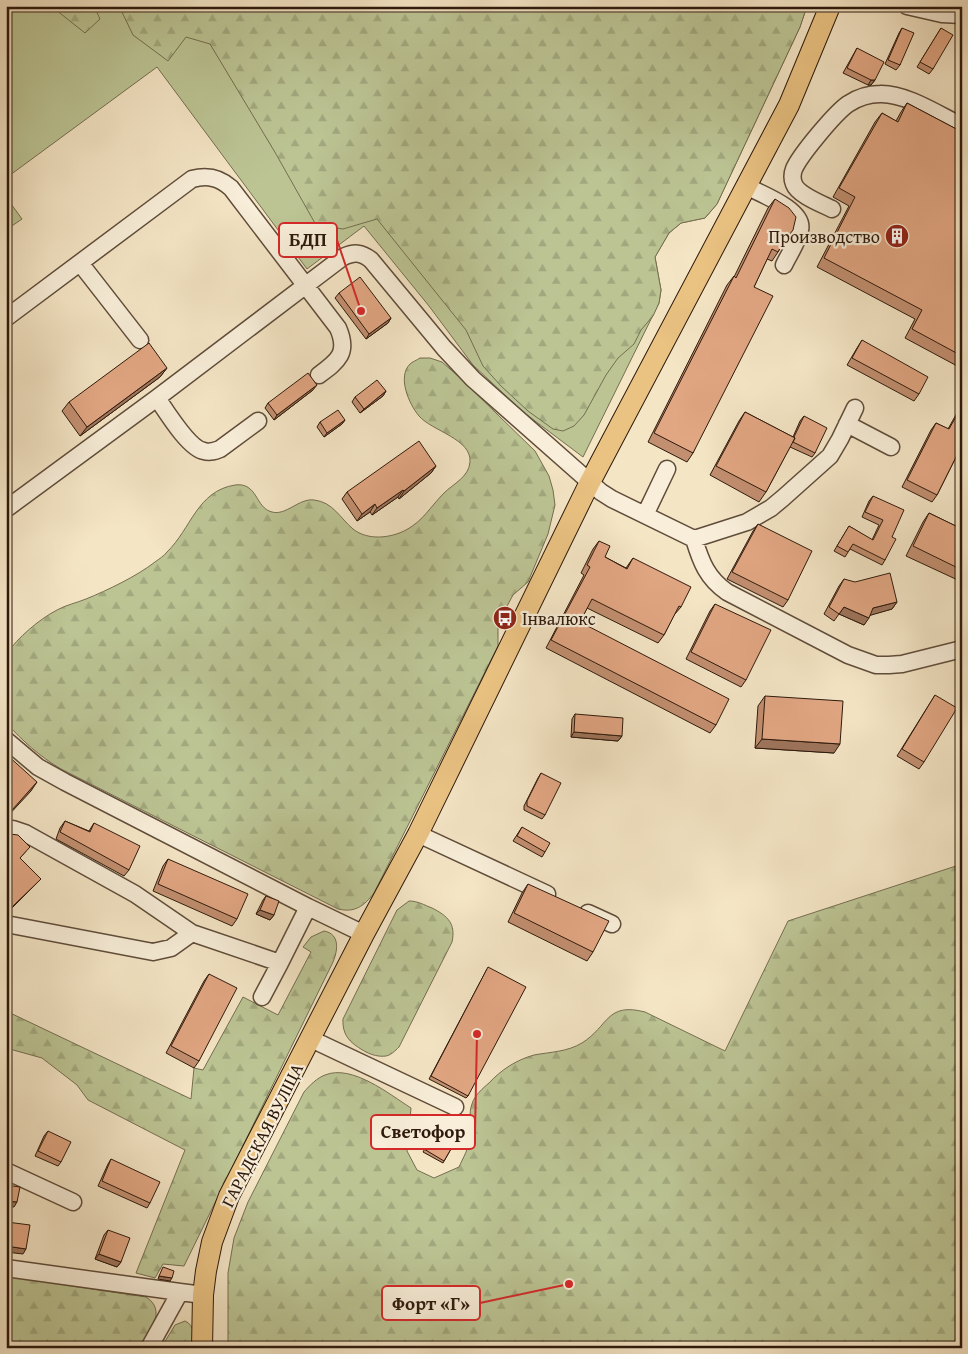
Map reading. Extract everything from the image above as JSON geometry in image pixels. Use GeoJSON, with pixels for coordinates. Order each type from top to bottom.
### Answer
{"type":"FeatureCollection","features":[{"type":"Feature","properties":{"kind":"main road","name":"ГАРАДСКАЯ ВУЛІЦА"},"geometry":{"type":"LineString","coordinates":[[202,1348],[203,1295],[206,1271],[212,1242],[229,1196],[364,934],[418,834],[589,484],[789,105],[830,6]]}},
{"type":"Feature","properties":{"kind":"street"},"geometry":{"type":"LineString","coordinates":[[907,6],[942,14],[962,15]]}},
{"type":"Feature","properties":{"kind":"street"},"geometry":{"type":"LineString","coordinates":[[832,209],[801,193],[793,184],[792,177],[800,159],[829,122],[847,105],[855,100],[872,95],[890,94],[908,100],[962,126]]}},
{"type":"Feature","properties":{"kind":"street"},"geometry":{"type":"LineString","coordinates":[[6,318],[192,179],[202,176],[211,177],[222,180],[231,188],[338,328],[343,344],[342,353],[337,361],[319,375]]}},
{"type":"Feature","properties":{"kind":"street"},"geometry":{"type":"LineString","coordinates":[[746,186],[793,211],[800,220],[800,230],[784,265]]}},
{"type":"Feature","properties":{"kind":"street"},"geometry":{"type":"LineString","coordinates":[[6,509],[348,255],[354,253],[366,256],[444,348],[473,379],[589,484],[612,499],[694,539],[746,522],[772,508],[830,456],[855,408]]}},
{"type":"Feature","properties":{"kind":"street"},"geometry":{"type":"LineString","coordinates":[[80,263],[140,340]]}},
{"type":"Feature","properties":{"kind":"street"},"geometry":{"type":"LineString","coordinates":[[156,398],[190,442],[204,452],[213,452],[220,449],[258,421]]}},
{"type":"Feature","properties":{"kind":"street"},"geometry":{"type":"LineString","coordinates":[[847,424],[891,447]]}},
{"type":"Feature","properties":{"kind":"street"},"geometry":{"type":"LineString","coordinates":[[645,515],[667,469]]}},
{"type":"Feature","properties":{"kind":"street"},"geometry":{"type":"LineString","coordinates":[[694,539],[704,568],[717,585],[848,655],[876,665],[889,666],[962,649]]}},
{"type":"Feature","properties":{"kind":"street"},"geometry":{"type":"LineString","coordinates":[[6,740],[38,767],[64,782],[364,934]]}},
{"type":"Feature","properties":{"kind":"street"},"geometry":{"type":"LineString","coordinates":[[6,829],[25,833],[121,886],[192,933],[280,963]]}},
{"type":"Feature","properties":{"kind":"street"},"geometry":{"type":"LineString","coordinates":[[418,834],[559,899]]}},
{"type":"Feature","properties":{"kind":"street"},"geometry":{"type":"LineString","coordinates":[[262,996],[308,907]]}},
{"type":"Feature","properties":{"kind":"street"},"geometry":{"type":"LineString","coordinates":[[576,908],[612,924]]}},
{"type":"Feature","properties":{"kind":"street"},"geometry":{"type":"LineString","coordinates":[[6,924],[153,952],[171,948],[192,933]]}},
{"type":"Feature","properties":{"kind":"street"},"geometry":{"type":"LineString","coordinates":[[311,1039],[455,1107]]}},
{"type":"Feature","properties":{"kind":"street"},"geometry":{"type":"LineString","coordinates":[[6,1172],[73,1202]]}},
{"type":"Feature","properties":{"kind":"street"},"geometry":{"type":"LineString","coordinates":[[6,1268],[203,1295]]}},
{"type":"Feature","properties":{"kind":"street"},"geometry":{"type":"LineString","coordinates":[[149,1348],[180,1292]]}},
{"type":"Feature","properties":{"kind":"green space"},"geometry":{"type":"Polygon","coordinates":[[[6,6],[807,6],[800,27],[717,204],[705,218],[681,223],[669,233],[655,257],[661,290],[659,303],[583,457],[523,412],[473,365],[429,306],[364,226],[307,269],[157,67],[6,178],[6,6]]]}},
{"type":"Feature","properties":{"kind":"green space"},"geometry":{"type":"Polygon","coordinates":[[[51,6],[94,6],[100,19],[85,33],[51,6]]]}},
{"type":"Feature","properties":{"kind":"green space"},"geometry":{"type":"Polygon","coordinates":[[[119,6],[807,6],[800,27],[717,204],[705,218],[681,223],[669,233],[655,257],[661,290],[659,303],[653,316],[641,330],[634,344],[618,358],[606,375],[584,415],[574,426],[563,431],[553,429],[528,411],[483,366],[466,330],[377,219],[343,229],[316,225],[210,44],[186,37],[168,61],[133,35],[119,6]]]}},
{"type":"Feature","properties":{"kind":"green space"},"geometry":{"type":"Polygon","coordinates":[[[6,197],[22,219],[6,230],[6,197]]]}},
{"type":"Feature","properties":{"kind":"green space"},"geometry":{"type":"Polygon","coordinates":[[[420,358],[430,358],[442,362],[535,451],[549,476],[555,505],[548,534],[528,582],[513,595],[498,623],[498,646],[374,893],[367,902],[359,907],[344,910],[338,909],[61,769],[46,759],[6,723],[6,654],[29,629],[50,614],[122,582],[161,557],[175,543],[203,503],[222,489],[235,485],[248,487],[266,510],[277,513],[308,500],[321,501],[336,511],[353,529],[372,537],[394,535],[412,526],[422,518],[444,493],[464,476],[470,462],[469,454],[465,447],[419,416],[408,398],[404,383],[406,369],[420,358]]]}},
{"type":"Feature","properties":{"kind":"green space"},"geometry":{"type":"Polygon","coordinates":[[[962,864],[962,1348],[228,1348],[228,1273],[234,1238],[248,1202],[304,1092],[319,1078],[336,1073],[358,1077],[370,1082],[411,1108],[407,1151],[417,1170],[434,1178],[459,1167],[469,1142],[470,1112],[473,1101],[482,1090],[509,1066],[534,1055],[576,1046],[591,1036],[609,1017],[622,1010],[645,1012],[725,1051],[788,921],[962,864]]]}},
{"type":"Feature","properties":{"kind":"green space"},"geometry":{"type":"Polygon","coordinates":[[[409,901],[418,902],[442,914],[452,925],[452,942],[399,1047],[388,1055],[376,1056],[352,1043],[344,1031],[343,1019],[397,910],[409,901]]]}},
{"type":"Feature","properties":{"kind":"green space"},"geometry":{"type":"Polygon","coordinates":[[[324,931],[333,935],[335,939],[337,948],[333,962],[184,1266],[163,1264],[155,1278],[136,1273],[185,1150],[88,1100],[77,1085],[42,1058],[6,1048],[6,1011],[191,1099],[194,1068],[203,1070],[243,997],[278,1015],[311,952],[303,947],[311,937],[324,931]]]}},
{"type":"Feature","properties":{"kind":"green space"},"geometry":{"type":"Polygon","coordinates":[[[6,1276],[146,1297],[155,1308],[155,1321],[141,1348],[6,1348],[6,1276]]]}},
{"type":"Feature","properties":{"kind":"green space"},"geometry":{"type":"Polygon","coordinates":[[[185,1321],[191,1325],[196,1348],[161,1348],[175,1325],[185,1321]]]}},
{"type":"Feature","properties":{"kind":"building"},"geometry":{"type":"Polygon","coordinates":[[[902,28],[914,33],[900,65],[888,60],[902,28]]]}},
{"type":"Feature","properties":{"kind":"building"},"geometry":{"type":"Polygon","coordinates":[[[941,28],[953,35],[933,69],[920,62],[941,28]]]}},
{"type":"Feature","properties":{"kind":"building"},"geometry":{"type":"Polygon","coordinates":[[[857,48],[884,62],[875,80],[871,80],[847,68],[857,48]]]}},
{"type":"Feature","properties":{"kind":"building","name":"Производство"},"geometry":{"type":"Polygon","coordinates":[[[907,103],[962,132],[962,356],[912,329],[922,310],[824,258],[855,197],[839,188],[882,113],[898,122],[907,103]]]}},
{"type":"Feature","properties":{"kind":"building"},"geometry":{"type":"Polygon","coordinates":[[[775,199],[789,208],[796,217],[793,230],[790,234],[788,233],[778,252],[772,249],[754,287],[773,296],[693,453],[654,433],[734,276],[736,278],[775,199]]]}},
{"type":"Feature","properties":{"kind":"building"},"geometry":{"type":"Polygon","coordinates":[[[360,277],[391,318],[369,334],[339,293],[360,277]]]}},
{"type":"Feature","properties":{"kind":"building"},"geometry":{"type":"Polygon","coordinates":[[[862,340],[928,377],[919,394],[852,358],[862,340]]]}},
{"type":"Feature","properties":{"kind":"building"},"geometry":{"type":"Polygon","coordinates":[[[149,343],[167,368],[87,427],[69,402],[149,343]]]}},
{"type":"Feature","properties":{"kind":"building"},"geometry":{"type":"Polygon","coordinates":[[[308,373],[317,385],[277,415],[268,403],[308,373]]]}},
{"type":"Feature","properties":{"kind":"building"},"geometry":{"type":"Polygon","coordinates":[[[377,380],[386,391],[364,409],[355,397],[377,380]]]}},
{"type":"Feature","properties":{"kind":"building"},"geometry":{"type":"Polygon","coordinates":[[[962,406],[962,445],[937,495],[907,480],[936,423],[949,429],[962,406]]]}},
{"type":"Feature","properties":{"kind":"building"},"geometry":{"type":"Polygon","coordinates":[[[338,410],[345,420],[327,433],[320,422],[338,410]]]}},
{"type":"Feature","properties":{"kind":"building"},"geometry":{"type":"Polygon","coordinates":[[[745,412],[795,438],[766,492],[716,466],[745,412]]]}},
{"type":"Feature","properties":{"kind":"building"},"geometry":{"type":"Polygon","coordinates":[[[804,416],[827,428],[815,453],[793,442],[804,416]]]}},
{"type":"Feature","properties":{"kind":"building"},"geometry":{"type":"Polygon","coordinates":[[[419,441],[436,466],[404,491],[377,508],[375,504],[362,514],[347,492],[419,441]]]}},
{"type":"Feature","properties":{"kind":"building"},"geometry":{"type":"Polygon","coordinates":[[[873,496],[904,510],[892,537],[896,539],[885,560],[853,544],[848,552],[837,546],[849,526],[873,540],[883,520],[865,512],[873,496]]]}},
{"type":"Feature","properties":{"kind":"building"},"geometry":{"type":"Polygon","coordinates":[[[929,513],[962,529],[962,570],[913,546],[929,513]]]}},
{"type":"Feature","properties":{"kind":"building"},"geometry":{"type":"Polygon","coordinates":[[[758,524],[812,551],[788,600],[732,572],[758,524]]]}},
{"type":"Feature","properties":{"kind":"building"},"geometry":{"type":"Polygon","coordinates":[[[599,541],[610,546],[605,557],[627,569],[633,558],[691,587],[664,635],[592,599],[580,622],[729,699],[716,725],[551,640],[590,567],[587,565],[599,541]]]}},
{"type":"Feature","properties":{"kind":"building"},"geometry":{"type":"Polygon","coordinates":[[[890,573],[897,602],[873,608],[869,618],[844,607],[839,614],[829,607],[844,579],[855,582],[890,573]]]}},
{"type":"Feature","properties":{"kind":"building"},"geometry":{"type":"Polygon","coordinates":[[[715,604],[771,630],[746,680],[691,652],[715,604]]]}},
{"type":"Feature","properties":{"kind":"building"},"geometry":{"type":"Polygon","coordinates":[[[935,695],[957,708],[924,762],[902,749],[935,695]]]}},
{"type":"Feature","properties":{"kind":"building"},"geometry":{"type":"Polygon","coordinates":[[[765,696],[843,701],[840,744],[762,739],[765,696]]]}},
{"type":"Feature","properties":{"kind":"building"},"geometry":{"type":"Polygon","coordinates":[[[575,714],[623,718],[622,736],[574,732],[575,714]]]}},
{"type":"Feature","properties":{"kind":"building"},"geometry":{"type":"Polygon","coordinates":[[[6,754],[37,782],[9,811],[6,809],[6,754]]]}},
{"type":"Feature","properties":{"kind":"building"},"geometry":{"type":"Polygon","coordinates":[[[541,773],[561,783],[545,815],[527,806],[527,801],[541,773]]]}},
{"type":"Feature","properties":{"kind":"building"},"geometry":{"type":"Polygon","coordinates":[[[65,821],[90,832],[94,823],[140,846],[129,870],[60,832],[65,821]]]}},
{"type":"Feature","properties":{"kind":"building"},"geometry":{"type":"Polygon","coordinates":[[[522,827],[550,843],[545,852],[517,836],[522,827]]]}},
{"type":"Feature","properties":{"kind":"building"},"geometry":{"type":"Polygon","coordinates":[[[10,834],[18,835],[30,847],[20,858],[41,879],[12,907],[6,900],[6,839],[10,834]]]}},
{"type":"Feature","properties":{"kind":"building"},"geometry":{"type":"Polygon","coordinates":[[[168,859],[248,894],[237,919],[158,884],[168,859]]]}},
{"type":"Feature","properties":{"kind":"building"},"geometry":{"type":"Polygon","coordinates":[[[528,884],[609,921],[593,952],[514,913],[528,884]]]}},
{"type":"Feature","properties":{"kind":"building"},"geometry":{"type":"Polygon","coordinates":[[[266,896],[279,901],[274,915],[260,910],[266,896]]]}},
{"type":"Feature","properties":{"kind":"building"},"geometry":{"type":"Polygon","coordinates":[[[488,967],[526,987],[468,1096],[431,1076],[488,967]]]}},
{"type":"Feature","properties":{"kind":"building"},"geometry":{"type":"Polygon","coordinates":[[[209,974],[237,988],[199,1061],[171,1046],[209,974]]]}},
{"type":"Feature","properties":{"kind":"building"},"geometry":{"type":"Polygon","coordinates":[[[6,1105],[10,1106],[6,1115],[6,1105]]]}},
{"type":"Feature","properties":{"kind":"building"},"geometry":{"type":"Polygon","coordinates":[[[419,1122],[455,1142],[444,1161],[424,1149],[428,1142],[413,1134],[419,1122]]]}},
{"type":"Feature","properties":{"kind":"building"},"geometry":{"type":"Polygon","coordinates":[[[48,1131],[71,1142],[61,1162],[38,1151],[48,1131]]]}},
{"type":"Feature","properties":{"kind":"building"},"geometry":{"type":"Polygon","coordinates":[[[111,1159],[160,1182],[150,1203],[102,1181],[111,1159]]]}},
{"type":"Feature","properties":{"kind":"building"},"geometry":{"type":"Polygon","coordinates":[[[6,1185],[20,1187],[17,1202],[6,1201],[6,1185]]]}},
{"type":"Feature","properties":{"kind":"building"},"geometry":{"type":"Polygon","coordinates":[[[7,1222],[30,1225],[26,1249],[6,1246],[7,1222]]]}},
{"type":"Feature","properties":{"kind":"building"},"geometry":{"type":"Polygon","coordinates":[[[108,1230],[130,1238],[121,1262],[99,1254],[108,1230]]]}},
{"type":"Feature","properties":{"kind":"building"},"geometry":{"type":"Polygon","coordinates":[[[163,1267],[174,1271],[172,1278],[159,1276],[163,1267]]]}},
{"type":"Feature","properties":{"kind":"place","name":"Производство"},"geometry":{"type":"Point","coordinates":[897,236]}},
{"type":"Feature","properties":{"kind":"place","name":"БДП"},"geometry":{"type":"Point","coordinates":[361,311]}},
{"type":"Feature","properties":{"kind":"place","name":"Інвалюкс"},"geometry":{"type":"Point","coordinates":[505,618]}},
{"type":"Feature","properties":{"kind":"place","name":"Светофор"},"geometry":{"type":"Point","coordinates":[477,1034]}},
{"type":"Feature","properties":{"kind":"place","name":"Форт «Г»"},"geometry":{"type":"Point","coordinates":[569,1284]}}]}
